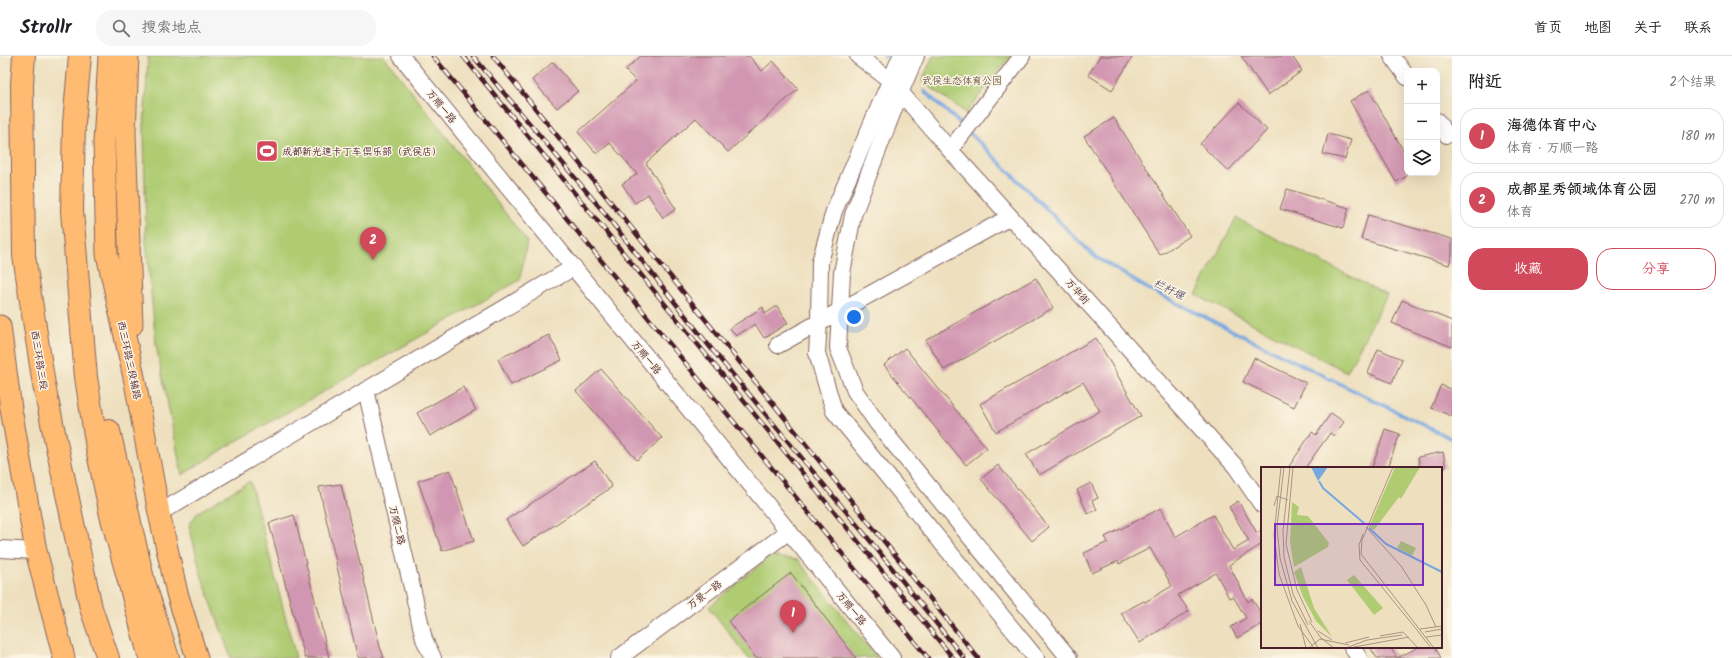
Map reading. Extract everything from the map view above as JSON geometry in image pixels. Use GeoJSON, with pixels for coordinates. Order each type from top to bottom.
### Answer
{"type":"FeatureCollection","features":[{"type":"Feature","properties":{"kind":"highway","name":"西三环路三段"},"geometry":{"type":"LineString","coordinates":[[24,56],[22,84],[24,256],[44,386],[91,608],[108,658]]}},
{"type":"Feature","properties":{"kind":"highway"},"geometry":{"type":"LineString","coordinates":[[80,56],[74,123],[72,212],[86,377],[97,448],[112,523],[150,658]]}},
{"type":"Feature","properties":{"kind":"highway"},"geometry":{"type":"LineString","coordinates":[[81,307],[130,527],[143,579],[168,658]]}},
{"type":"Feature","properties":{"kind":"highway"},"geometry":{"type":"LineString","coordinates":[[91,608],[100,658]]}},
{"type":"Feature","properties":{"kind":"main road","name":"西三环路三段辅路"},"geometry":{"type":"LineString","coordinates":[[109,56],[104,142],[107,254],[135,382],[159,513],[177,593],[197,658]]}},
{"type":"Feature","properties":{"kind":"main road"},"geometry":{"type":"LineString","coordinates":[[128,56],[125,133],[135,382]]}},
{"type":"Feature","properties":{"kind":"main road"},"geometry":{"type":"LineString","coordinates":[[0,326],[11,409],[36,551],[64,658]]}},
{"type":"Feature","properties":{"kind":"street","name":"万顺一路"},"geometry":{"type":"LineString","coordinates":[[402,56],[892,658]]}},
{"type":"Feature","properties":{"kind":"street","name":"万华街"},"geometry":{"type":"LineString","coordinates":[[858,56],[890,80],[950,150],[1236,467],[1261,504]]}},
{"type":"Feature","properties":{"kind":"street"},"geometry":{"type":"LineString","coordinates":[[900,56],[834,212],[820,262],[820,322],[817,353],[834,411],[1036,658]]}},
{"type":"Feature","properties":{"kind":"street"},"geometry":{"type":"LineString","coordinates":[[916,56],[900,93],[853,215],[842,273],[838,348],[855,391],[877,423],[1069,658]]}},
{"type":"Feature","properties":{"kind":"street"},"geometry":{"type":"LineString","coordinates":[[950,150],[1022,56]]}},
{"type":"Feature","properties":{"kind":"street"},"geometry":{"type":"LineString","coordinates":[[1392,56],[1404,73]]}},
{"type":"Feature","properties":{"kind":"street"},"geometry":{"type":"LineString","coordinates":[[1440,125],[1447,135]]}},
{"type":"Feature","properties":{"kind":"street"},"geometry":{"type":"LineString","coordinates":[[778,345],[1010,217]]}},
{"type":"Feature","properties":{"kind":"street"},"geometry":{"type":"LineString","coordinates":[[159,513],[574,267]]}},
{"type":"Feature","properties":{"kind":"street","name":"万顺二路"},"geometry":{"type":"LineString","coordinates":[[366,390],[424,639],[433,658]]}},
{"type":"Feature","properties":{"kind":"street","name":"万景一路"},"geometry":{"type":"LineString","coordinates":[[619,658],[789,531]]}},
{"type":"Feature","properties":{"kind":"street"},"geometry":{"type":"LineString","coordinates":[[0,549],[36,551]]}},
{"type":"Feature","properties":{"kind":"street"},"geometry":{"type":"LineString","coordinates":[[1353,648],[1359,658]]}},
{"type":"Feature","properties":{"kind":"green space"},"geometry":{"type":"Polygon","coordinates":[[[148,56],[384,56],[527,241],[520,280],[235,442],[182,475],[156,345],[146,240],[144,129],[148,56]]]}},
{"type":"Feature","properties":{"kind":"green space","name":"武侯生态体育公园"},"geometry":{"type":"Polygon","coordinates":[[[933,56],[1011,56],[966,113],[922,81],[933,56]]]}},
{"type":"Feature","properties":{"kind":"green space"},"geometry":{"type":"Polygon","coordinates":[[[1236,218],[1387,295],[1347,372],[1196,295],[1236,218]]]}},
{"type":"Feature","properties":{"kind":"green space"},"geometry":{"type":"Polygon","coordinates":[[[250,481],[296,658],[231,658],[201,574],[189,525],[198,512],[250,481]]]}},
{"type":"Feature","properties":{"kind":"green space"},"geometry":{"type":"Polygon","coordinates":[[[770,556],[798,560],[877,658],[748,658],[709,607],[770,556]]]}},
{"type":"Feature","properties":{"kind":"building"},"geometry":{"type":"Polygon","coordinates":[[[641,56],[749,56],[762,71],[773,61],[798,89],[728,152],[696,118],[646,163],[676,209],[663,218],[648,194],[635,203],[622,184],[637,174],[610,143],[597,154],[578,132],[636,81],[625,70],[641,56]]]}},
{"type":"Feature","properties":{"kind":"building"},"geometry":{"type":"Polygon","coordinates":[[[1100,56],[1133,56],[1112,90],[1088,75],[1100,56]]]}},
{"type":"Feature","properties":{"kind":"building"},"geometry":{"type":"Polygon","coordinates":[[[1241,56],[1292,56],[1302,71],[1268,95],[1241,56]]]}},
{"type":"Feature","properties":{"kind":"building"},"geometry":{"type":"Polygon","coordinates":[[[553,62],[578,91],[557,108],[532,80],[553,62]]]}},
{"type":"Feature","properties":{"kind":"building"},"geometry":{"type":"Polygon","coordinates":[[[1369,90],[1404,152],[1404,176],[1407,176],[1396,182],[1350,101],[1369,90]]]}},
{"type":"Feature","properties":{"kind":"building"},"geometry":{"type":"Polygon","coordinates":[[[1239,103],[1267,130],[1228,171],[1200,144],[1239,103]]]}},
{"type":"Feature","properties":{"kind":"building"},"geometry":{"type":"Polygon","coordinates":[[[1114,118],[1190,236],[1160,255],[1084,136],[1114,118]]]}},
{"type":"Feature","properties":{"kind":"building"},"geometry":{"type":"Polygon","coordinates":[[[1328,134],[1351,140],[1345,159],[1323,154],[1328,134]]]}},
{"type":"Feature","properties":{"kind":"building"},"geometry":{"type":"Polygon","coordinates":[[[1287,189],[1349,208],[1343,228],[1280,209],[1287,189]]]}},
{"type":"Feature","properties":{"kind":"building"},"geometry":{"type":"Polygon","coordinates":[[[1368,215],[1452,239],[1452,254],[1449,265],[1361,239],[1368,215]]]}},
{"type":"Feature","properties":{"kind":"building"},"geometry":{"type":"Polygon","coordinates":[[[1036,278],[1053,308],[944,370],[926,340],[1036,278]]]}},
{"type":"Feature","properties":{"kind":"building"},"geometry":{"type":"Polygon","coordinates":[[[1402,300],[1452,321],[1452,347],[1392,323],[1402,300]]]}},
{"type":"Feature","properties":{"kind":"building"},"geometry":{"type":"Polygon","coordinates":[[[777,306],[788,323],[764,338],[755,324],[736,336],[730,328],[763,307],[765,314],[777,306]]]}},
{"type":"Feature","properties":{"kind":"building"},"geometry":{"type":"Polygon","coordinates":[[[549,335],[562,360],[511,385],[498,359],[549,335]]]}},
{"type":"Feature","properties":{"kind":"building"},"geometry":{"type":"Polygon","coordinates":[[[1096,338],[1141,416],[1039,475],[1026,454],[1100,411],[1083,382],[996,432],[980,404],[1096,338]]]}},
{"type":"Feature","properties":{"kind":"building"},"geometry":{"type":"Polygon","coordinates":[[[905,348],[987,448],[966,465],[884,365],[905,348]]]}},
{"type":"Feature","properties":{"kind":"building"},"geometry":{"type":"Polygon","coordinates":[[[1378,349],[1402,359],[1392,383],[1368,373],[1378,349]]]}},
{"type":"Feature","properties":{"kind":"building"},"geometry":{"type":"Polygon","coordinates":[[[1254,358],[1306,383],[1294,407],[1243,382],[1254,358]]]}},
{"type":"Feature","properties":{"kind":"building"},"geometry":{"type":"Polygon","coordinates":[[[601,369],[662,438],[637,460],[576,391],[601,369]]]}},
{"type":"Feature","properties":{"kind":"building"},"geometry":{"type":"Polygon","coordinates":[[[1441,385],[1452,390],[1452,416],[1431,408],[1441,385]]]}},
{"type":"Feature","properties":{"kind":"building"},"geometry":{"type":"Polygon","coordinates":[[[463,387],[476,410],[430,436],[417,413],[463,387]]]}},
{"type":"Feature","properties":{"kind":"building"},"geometry":{"type":"Polygon","coordinates":[[[1331,413],[1344,422],[1334,436],[1330,433],[1306,467],[1289,467],[1312,432],[1316,435],[1331,413]]]}},
{"type":"Feature","properties":{"kind":"building"},"geometry":{"type":"Polygon","coordinates":[[[1385,429],[1400,434],[1388,467],[1372,467],[1385,429]]]}},
{"type":"Feature","properties":{"kind":"building"},"geometry":{"type":"Polygon","coordinates":[[[1443,452],[1446,468],[1420,467],[1418,457],[1443,452]]]}},
{"type":"Feature","properties":{"kind":"building"},"geometry":{"type":"Polygon","coordinates":[[[595,461],[612,487],[523,546],[506,520],[595,461]]]}},
{"type":"Feature","properties":{"kind":"building"},"geometry":{"type":"Polygon","coordinates":[[[998,465],[1049,527],[1032,541],[981,479],[998,465]]]}},
{"type":"Feature","properties":{"kind":"building"},"geometry":{"type":"Polygon","coordinates":[[[450,470],[474,541],[442,551],[418,481],[450,470]]]}},
{"type":"Feature","properties":{"kind":"building"},"geometry":{"type":"Polygon","coordinates":[[[1091,483],[1098,498],[1092,501],[1097,509],[1088,514],[1077,490],[1091,483]]]}},
{"type":"Feature","properties":{"kind":"building"},"geometry":{"type":"Polygon","coordinates":[[[341,484],[380,647],[384,658],[359,658],[357,655],[319,487],[341,484]]]}},
{"type":"Feature","properties":{"kind":"building"},"geometry":{"type":"Polygon","coordinates":[[[1238,501],[1257,533],[1261,531],[1261,545],[1229,565],[1248,602],[1252,599],[1261,613],[1261,625],[1237,638],[1231,627],[1246,618],[1233,596],[1229,598],[1216,573],[1178,595],[1189,611],[1140,643],[1121,613],[1144,601],[1145,602],[1172,586],[1150,548],[1119,564],[1118,561],[1092,573],[1084,553],[1108,542],[1105,537],[1161,508],[1175,537],[1213,515],[1233,550],[1249,541],[1229,507],[1238,501]]]}},
{"type":"Feature","properties":{"kind":"building"},"geometry":{"type":"Polygon","coordinates":[[[294,515],[329,658],[305,658],[269,523],[294,515]]]}},
{"type":"Feature","properties":{"kind":"building"},"geometry":{"type":"Polygon","coordinates":[[[791,573],[856,658],[756,658],[728,621],[791,573]]]}},
{"type":"Feature","properties":{"kind":"building"},"geometry":{"type":"Polygon","coordinates":[[[1371,648],[1391,648],[1397,658],[1377,658],[1371,648]]]}},
{"type":"Feature","properties":{"kind":"building"},"geometry":{"type":"Polygon","coordinates":[[[1417,648],[1436,648],[1441,658],[1397,658],[1417,648]]]}},
{"type":"Feature","properties":{"kind":"waterway","name":"栏杆堰"},"geometry":{"type":"LineString","coordinates":[[924,91],[963,126]]}},
{"type":"Feature","properties":{"kind":"waterway","name":"栏杆堰"},"geometry":{"type":"LineString","coordinates":[[969,132],[1093,255],[1148,289],[1452,439]]}},
{"type":"Feature","properties":{"kind":"railway"},"geometry":{"type":"LineString","coordinates":[[433,56],[928,658]]}},
{"type":"Feature","properties":{"kind":"railway"},"geometry":{"type":"LineString","coordinates":[[463,56],[953,658]]}},
{"type":"Feature","properties":{"kind":"railway"},"geometry":{"type":"LineString","coordinates":[[473,56],[602,210],[710,347],[872,543],[964,658]]}},
{"type":"Feature","properties":{"kind":"railway"},"geometry":{"type":"LineString","coordinates":[[493,56],[978,658]]}},
{"type":"Feature","properties":{"kind":"place","name":"成都新光速卡丁车俱乐部（武侯店）"},"geometry":{"type":"Point","coordinates":[267,151]}},
{"type":"Feature","properties":{"kind":"place","name":"成都星秀领域体育公园"},"geometry":{"type":"Point","coordinates":[373,260]}},
{"type":"Feature","properties":{"kind":"place","name":"海德体育中心"},"geometry":{"type":"Point","coordinates":[793,633]}}]}
